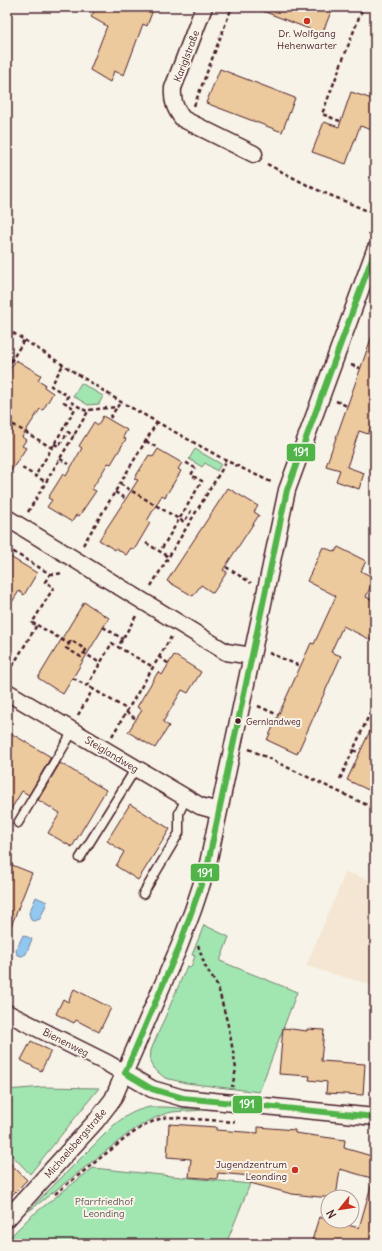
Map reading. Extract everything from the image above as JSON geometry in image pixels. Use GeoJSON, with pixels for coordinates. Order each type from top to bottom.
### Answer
{"type":"FeatureCollection","features":[{"type":"Feature","properties":{"kind":"street","name":"Kariglstraße"},"geometry":{"type":"LineString","coordinates":[[204,7],[174,88],[173,100],[176,110],[183,119],[188,122],[254,154]]}},
{"type":"Feature","properties":{"kind":"street","name":"Michaelsbergstraße"},"geometry":{"type":"LineString","coordinates":[[7,1219],[96,1121],[113,1099],[179,947],[207,868],[218,811],[259,654],[288,490],[375,250]]}},
{"type":"Feature","properties":{"kind":"street"},"geometry":{"type":"LineString","coordinates":[[7,518],[226,652],[259,654]]}},
{"type":"Feature","properties":{"kind":"street","name":"Steiglandweg"},"geometry":{"type":"LineString","coordinates":[[8,695],[74,725],[136,768],[186,798],[200,806],[218,811]]}},
{"type":"Feature","properties":{"kind":"street","name":"Bienenweg"},"geometry":{"type":"LineString","coordinates":[[7,1012],[107,1063],[125,1074]]}},
{"type":"Feature","properties":{"kind":"street"},"geometry":{"type":"LineString","coordinates":[[125,1074],[152,1089],[184,1098],[375,1117]]}},
{"type":"Feature","properties":{"kind":"lane"},"geometry":{"type":"LineString","coordinates":[[18,823],[74,725]]}},
{"type":"Feature","properties":{"kind":"lane"},"geometry":{"type":"LineString","coordinates":[[80,858],[136,768]]}},
{"type":"Feature","properties":{"kind":"lane"},"geometry":{"type":"LineString","coordinates":[[143,894],[179,833],[179,813],[186,798]]}},
{"type":"Feature","properties":{"kind":"path"},"geometry":{"type":"LineString","coordinates":[[188,122],[232,7]]}},
{"type":"Feature","properties":{"kind":"path"},"geometry":{"type":"LineString","coordinates":[[340,121],[322,114],[363,7]]}},
{"type":"Feature","properties":{"kind":"path"},"geometry":{"type":"LineString","coordinates":[[254,154],[262,161],[313,188],[375,214]]}},
{"type":"Feature","properties":{"kind":"path"},"geometry":{"type":"LineString","coordinates":[[375,200],[375,210]]}},
{"type":"Feature","properties":{"kind":"path"},"geometry":{"type":"LineString","coordinates":[[7,329],[120,402],[227,461],[288,490]]}},
{"type":"Feature","properties":{"kind":"path"},"geometry":{"type":"LineString","coordinates":[[7,368],[24,340]]}},
{"type":"Feature","properties":{"kind":"path"},"geometry":{"type":"LineString","coordinates":[[347,364],[360,368]]}},
{"type":"Feature","properties":{"kind":"path"},"geometry":{"type":"LineString","coordinates":[[37,473],[75,409],[64,402],[68,396],[51,386],[63,365]]}},
{"type":"Feature","properties":{"kind":"path"},"geometry":{"type":"LineString","coordinates":[[333,400],[347,406]]}},
{"type":"Feature","properties":{"kind":"path"},"geometry":{"type":"LineString","coordinates":[[71,402],[88,412]]}},
{"type":"Feature","properties":{"kind":"path"},"geometry":{"type":"LineString","coordinates":[[110,418],[120,402]]}},
{"type":"Feature","properties":{"kind":"path"},"geometry":{"type":"LineString","coordinates":[[25,517],[89,410],[117,407]]}},
{"type":"Feature","properties":{"kind":"path"},"geometry":{"type":"LineString","coordinates":[[7,421],[52,448]]}},
{"type":"Feature","properties":{"kind":"path"},"geometry":{"type":"LineString","coordinates":[[80,550],[157,422]]}},
{"type":"Feature","properties":{"kind":"path"},"geometry":{"type":"LineString","coordinates":[[54,444],[59,446],[68,432],[74,436]]}},
{"type":"Feature","properties":{"kind":"path"},"geometry":{"type":"LineString","coordinates":[[146,441],[156,447]]}},
{"type":"Feature","properties":{"kind":"path"},"geometry":{"type":"LineString","coordinates":[[60,458],[69,464]]}},
{"type":"Feature","properties":{"kind":"path"},"geometry":{"type":"LineString","coordinates":[[148,592],[227,461]]}},
{"type":"Feature","properties":{"kind":"path"},"geometry":{"type":"LineString","coordinates":[[162,548],[202,481],[191,475],[195,468],[185,462]]}},
{"type":"Feature","properties":{"kind":"path"},"geometry":{"type":"LineString","coordinates":[[22,468],[46,482]]}},
{"type":"Feature","properties":{"kind":"path"},"geometry":{"type":"LineString","coordinates":[[120,484],[184,522],[191,511],[195,513]]}},
{"type":"Feature","properties":{"kind":"path"},"geometry":{"type":"LineString","coordinates":[[115,492],[126,499]]}},
{"type":"Feature","properties":{"kind":"path"},"geometry":{"type":"LineString","coordinates":[[146,543],[169,557]]}},
{"type":"Feature","properties":{"kind":"path"},"geometry":{"type":"LineString","coordinates":[[7,548],[50,574],[45,582],[54,587],[32,623],[69,644]]}},
{"type":"Feature","properties":{"kind":"path"},"geometry":{"type":"LineString","coordinates":[[226,567],[251,583]]}},
{"type":"Feature","properties":{"kind":"path"},"geometry":{"type":"LineString","coordinates":[[118,647],[139,611]]}},
{"type":"Feature","properties":{"kind":"path"},"geometry":{"type":"LineString","coordinates":[[7,675],[37,625]]}},
{"type":"Feature","properties":{"kind":"path"},"geometry":{"type":"LineString","coordinates":[[103,627],[123,639]]}},
{"type":"Feature","properties":{"kind":"path"},"geometry":{"type":"LineString","coordinates":[[110,740],[174,632]]}},
{"type":"Feature","properties":{"kind":"path"},"geometry":{"type":"LineString","coordinates":[[71,640],[86,650],[84,654],[82,657],[66,648],[71,640]]}},
{"type":"Feature","properties":{"kind":"path"},"geometry":{"type":"LineString","coordinates":[[87,686],[112,643],[153,667]]}},
{"type":"Feature","properties":{"kind":"path"},"geometry":{"type":"LineString","coordinates":[[84,654],[100,663]]}},
{"type":"Feature","properties":{"kind":"path"},"geometry":{"type":"LineString","coordinates":[[259,654],[300,666]]}},
{"type":"Feature","properties":{"kind":"path"},"geometry":{"type":"LineString","coordinates":[[159,657],[169,664]]}},
{"type":"Feature","properties":{"kind":"path"},"geometry":{"type":"LineString","coordinates":[[73,678],[127,711],[136,719]]}},
{"type":"Feature","properties":{"kind":"path"},"geometry":{"type":"LineString","coordinates":[[74,725],[93,689]]}},
{"type":"Feature","properties":{"kind":"path"},"geometry":{"type":"LineString","coordinates":[[340,779],[375,703]]}},
{"type":"Feature","properties":{"kind":"path"},"geometry":{"type":"LineString","coordinates":[[255,705],[278,715]]}},
{"type":"Feature","properties":{"kind":"path"},"geometry":{"type":"LineString","coordinates":[[246,748],[375,809]]}},
{"type":"Feature","properties":{"kind":"path"},"geometry":{"type":"LineString","coordinates":[[353,750],[360,753]]}},
{"type":"Feature","properties":{"kind":"path"},"geometry":{"type":"LineString","coordinates":[[194,949],[197,943],[205,966],[218,987],[229,1029],[236,1069],[232,1092]]}},
{"type":"Feature","properties":{"kind":"path"},"geometry":{"type":"LineString","coordinates":[[51,1197],[125,1139],[140,1129],[162,1118],[168,1117],[237,1122]]}},
{"type":"Feature","properties":{"kind":"path"},"geometry":{"type":"LineString","coordinates":[[73,1244],[75,1242],[84,1244]]}},
{"type":"Feature","properties":{"kind":"shaded area"},"geometry":{"type":"Polygon","coordinates":[[[346,872],[375,882],[375,986],[306,966],[346,872]]]}},
{"type":"Feature","properties":{"kind":"green space"},"geometry":{"type":"Polygon","coordinates":[[[81,383],[103,396],[99,404],[88,405],[73,396],[81,383]]]}},
{"type":"Feature","properties":{"kind":"green space"},"geometry":{"type":"Polygon","coordinates":[[[195,449],[221,464],[217,471],[205,463],[202,467],[189,459],[195,449]]]}},
{"type":"Feature","properties":{"kind":"green space"},"geometry":{"type":"Polygon","coordinates":[[[204,925],[229,937],[220,961],[297,992],[259,1092],[186,1083],[165,1078],[153,1068],[150,1062],[151,1050],[187,966],[191,967],[195,956],[192,955],[204,925]]]}},
{"type":"Feature","properties":{"kind":"green space"},"geometry":{"type":"Polygon","coordinates":[[[43,1087],[99,1088],[30,1174],[7,1150],[7,1090],[43,1087]]]}},
{"type":"Feature","properties":{"kind":"green space"},"geometry":{"type":"Polygon","coordinates":[[[150,1107],[204,1110],[172,1112],[161,1115],[144,1124],[129,1133],[27,1212],[114,1125],[130,1114],[150,1107]]]}},
{"type":"Feature","properties":{"kind":"green space","name":"Pfarrfriedhof Leonding"},"geometry":{"type":"Polygon","coordinates":[[[93,1168],[250,1184],[226,1244],[7,1244],[7,1240],[30,1217],[93,1168]]]}},
{"type":"Feature","properties":{"kind":"water"},"geometry":{"type":"Polygon","coordinates":[[[36,897],[47,902],[40,919],[34,921],[31,920],[29,913],[36,897]]]}},
{"type":"Feature","properties":{"kind":"water"},"geometry":{"type":"Polygon","coordinates":[[[23,935],[32,939],[26,954],[22,956],[17,955],[16,950],[23,935]]]}},
{"type":"Feature","properties":{"kind":"building"},"geometry":{"type":"Polygon","coordinates":[[[97,7],[154,7],[147,26],[143,24],[124,75],[114,71],[110,82],[90,70],[107,26],[91,17],[97,7]]]}},
{"type":"Feature","properties":{"kind":"building","name":"Dr. Wolfgang Hehenwarter"},"geometry":{"type":"Polygon","coordinates":[[[255,7],[333,7],[322,34],[255,7]]]}},
{"type":"Feature","properties":{"kind":"building"},"geometry":{"type":"Polygon","coordinates":[[[220,69],[295,98],[282,132],[206,103],[220,69]]]}},
{"type":"Feature","properties":{"kind":"building"},"geometry":{"type":"Polygon","coordinates":[[[351,92],[375,100],[375,131],[360,126],[346,164],[312,152],[324,122],[339,127],[351,92]]]}},
{"type":"Feature","properties":{"kind":"building"},"geometry":{"type":"Polygon","coordinates":[[[373,333],[375,333],[375,416],[368,434],[359,431],[347,467],[364,473],[359,489],[336,481],[340,470],[326,466],[373,333]]]}},
{"type":"Feature","properties":{"kind":"building"},"geometry":{"type":"Polygon","coordinates":[[[16,360],[41,375],[38,380],[45,384],[44,387],[53,393],[43,410],[40,409],[22,437],[26,440],[22,446],[26,448],[7,477],[7,393],[12,384],[7,380],[7,374],[16,360]]]}},
{"type":"Feature","properties":{"kind":"building"},"geometry":{"type":"Polygon","coordinates":[[[103,416],[127,430],[123,437],[126,439],[111,464],[108,463],[92,489],[96,491],[79,516],[76,515],[72,522],[47,507],[52,500],[48,498],[63,474],[66,476],[82,448],[79,446],[94,422],[98,425],[103,416]]]}},
{"type":"Feature","properties":{"kind":"building"},"geometry":{"type":"Polygon","coordinates":[[[158,449],[182,463],[178,469],[181,471],[165,497],[162,495],[147,521],[150,523],[134,550],[131,548],[126,555],[116,548],[115,550],[99,540],[138,480],[134,479],[149,455],[153,457],[158,449]]]}},
{"type":"Feature","properties":{"kind":"building"},"geometry":{"type":"Polygon","coordinates":[[[228,488],[258,506],[254,512],[259,515],[223,570],[227,572],[213,593],[201,585],[193,596],[167,581],[228,488]]]}},
{"type":"Feature","properties":{"kind":"building"},"geometry":{"type":"Polygon","coordinates":[[[323,547],[335,552],[338,547],[366,561],[361,571],[374,578],[366,597],[375,601],[375,642],[343,626],[331,652],[341,656],[297,754],[267,740],[311,643],[314,644],[336,596],[307,581],[323,547]]]}},
{"type":"Feature","properties":{"kind":"building"},"geometry":{"type":"Polygon","coordinates":[[[7,555],[37,573],[24,595],[19,591],[7,610],[7,555]]]}},
{"type":"Feature","properties":{"kind":"building"},"geometry":{"type":"Polygon","coordinates":[[[84,602],[109,618],[63,694],[38,678],[84,602]]]}},
{"type":"Feature","properties":{"kind":"building"},"geometry":{"type":"Polygon","coordinates":[[[174,655],[201,672],[188,693],[182,690],[163,722],[169,726],[155,748],[128,732],[142,710],[137,707],[158,672],[162,675],[174,655]]]}},
{"type":"Feature","properties":{"kind":"building"},"geometry":{"type":"Polygon","coordinates":[[[375,720],[375,793],[347,780],[375,720]]]}},
{"type":"Feature","properties":{"kind":"building"},"geometry":{"type":"Polygon","coordinates":[[[7,731],[51,757],[29,795],[22,791],[7,816],[7,731]]]}},
{"type":"Feature","properties":{"kind":"building"},"geometry":{"type":"Polygon","coordinates":[[[60,763],[106,790],[72,847],[48,833],[60,813],[38,800],[60,763]]]}},
{"type":"Feature","properties":{"kind":"building"},"geometry":{"type":"Polygon","coordinates":[[[130,804],[170,829],[138,880],[116,866],[124,852],[107,841],[130,804]]]}},
{"type":"Feature","properties":{"kind":"building"},"geometry":{"type":"Polygon","coordinates":[[[7,863],[32,873],[8,934],[7,933],[7,863]]]}},
{"type":"Feature","properties":{"kind":"building"},"geometry":{"type":"Polygon","coordinates":[[[74,989],[111,1008],[99,1032],[76,1020],[74,1023],[56,1014],[63,999],[68,1002],[74,989]]]}},
{"type":"Feature","properties":{"kind":"building"},"geometry":{"type":"Polygon","coordinates":[[[283,1028],[307,1031],[307,1029],[324,1030],[321,1061],[365,1064],[363,1095],[326,1093],[327,1082],[309,1080],[310,1076],[279,1074],[283,1028]]]}},
{"type":"Feature","properties":{"kind":"building"},"geometry":{"type":"Polygon","coordinates":[[[31,1041],[51,1051],[41,1071],[21,1060],[31,1041]]]}},
{"type":"Feature","properties":{"kind":"building"},"geometry":{"type":"Polygon","coordinates":[[[169,1124],[216,1127],[216,1130],[258,1133],[258,1127],[295,1130],[295,1133],[345,1140],[344,1148],[375,1157],[375,1179],[340,1169],[337,1189],[320,1189],[320,1197],[292,1194],[250,1183],[251,1176],[218,1173],[217,1179],[189,1177],[191,1159],[167,1157],[169,1124]]]}},
{"type":"Feature","properties":{"kind":"building"},"geometry":{"type":"Polygon","coordinates":[[[7,1160],[27,1180],[7,1200],[7,1160]]]}},
{"type":"Feature","properties":{"kind":"building"},"geometry":{"type":"Polygon","coordinates":[[[371,1186],[375,1186],[375,1244],[311,1244],[319,1217],[320,1229],[360,1229],[371,1186]]]}},
{"type":"Feature","properties":{"kind":"transit line","name":"191"},"geometry":{"type":"LineString","coordinates":[[125,1073],[179,947],[207,868],[287,490],[375,250]]}},
{"type":"Feature","properties":{"kind":"transit line","name":"191"},"geometry":{"type":"LineString","coordinates":[[125,1073],[152,1089],[183,1098],[375,1117]]}},
{"type":"Feature","properties":{"kind":"place","name":"Dr. Wolfgang Hehenwarter"},"geometry":{"type":"Point","coordinates":[307,21]}},
{"type":"Feature","properties":{"kind":"place","name":"Gernlandweg"},"geometry":{"type":"Point","coordinates":[238,721]}},
{"type":"Feature","properties":{"kind":"place","name":"Jugendzentrum Leonding"},"geometry":{"type":"Point","coordinates":[295,1170]}}]}
